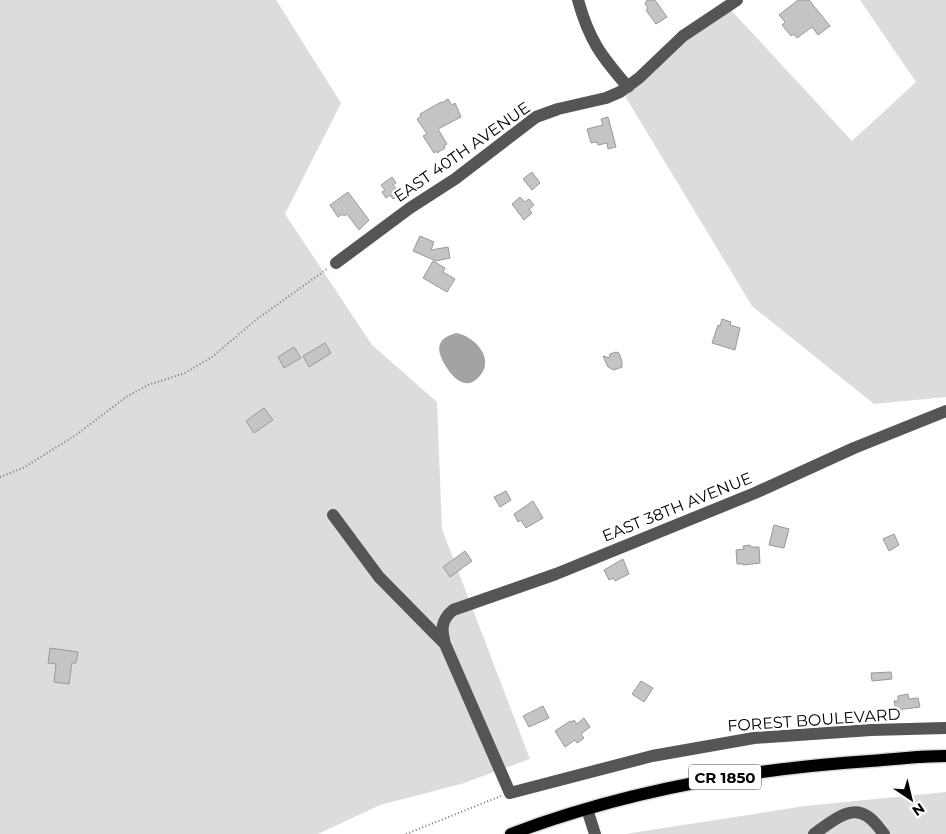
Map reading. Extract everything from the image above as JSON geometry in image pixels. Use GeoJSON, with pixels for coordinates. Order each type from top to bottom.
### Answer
{"type":"FeatureCollection","features":[{"type":"Feature","properties":{"kind":"main road","name":"CR 1850"},"geometry":{"type":"LineString","coordinates":[[511,834],[587,809],[650,793],[725,778],[811,765],[946,756]]}},
{"type":"Feature","properties":{"kind":"street"},"geometry":{"type":"LineString","coordinates":[[578,0],[591,39],[603,58],[628,87]]}},
{"type":"Feature","properties":{"kind":"street","name":"EAST 40TH AVENUE"},"geometry":{"type":"LineString","coordinates":[[336,263],[410,208],[455,179],[536,117],[558,109],[606,98],[628,87],[683,36],[737,0]]}},
{"type":"Feature","properties":{"kind":"street","name":"EAST 38TH AVENUE"},"geometry":{"type":"LineString","coordinates":[[510,793],[445,644],[442,626],[447,614],[453,610],[556,574],[754,494],[855,448],[946,412]]}},
{"type":"Feature","properties":{"kind":"street","name":"EAST 38TH AVENUE"},"geometry":{"type":"LineString","coordinates":[[333,515],[379,577],[445,644]]}},
{"type":"Feature","properties":{"kind":"street","name":"FOREST BOULEVARD"},"geometry":{"type":"LineString","coordinates":[[510,793],[652,756],[754,738],[871,730],[946,728]]}},
{"type":"Feature","properties":{"kind":"street"},"geometry":{"type":"LineString","coordinates":[[587,809],[594,834]]}},
{"type":"Feature","properties":{"kind":"street"},"geometry":{"type":"LineString","coordinates":[[814,834],[848,812],[859,811],[869,817],[884,834]]}},
{"type":"Feature","properties":{"kind":"path"},"geometry":{"type":"LineString","coordinates":[[0,477],[23,468],[76,435],[126,397],[148,385],[185,373],[212,357],[258,319],[336,263]]}},
{"type":"Feature","properties":{"kind":"path"},"geometry":{"type":"LineString","coordinates":[[406,834],[510,793]]}},
{"type":"Feature","properties":{"kind":"shaded area"},"geometry":{"type":"Polygon","coordinates":[[[0,0],[276,0],[341,103],[285,214],[372,345],[437,402],[442,529],[530,759],[461,784],[380,805],[318,834],[0,834],[0,0]]]}},
{"type":"Feature","properties":{"kind":"shaded area"},"geometry":{"type":"Polygon","coordinates":[[[860,0],[946,0],[946,397],[874,404],[752,306],[625,96],[678,47],[730,9],[852,141],[916,82],[860,0]]]}},
{"type":"Feature","properties":{"kind":"shaded area"},"geometry":{"type":"Polygon","coordinates":[[[456,333],[463,335],[476,344],[484,357],[483,371],[473,382],[464,383],[455,378],[445,365],[440,354],[441,342],[449,335],[456,333]]]}},
{"type":"Feature","properties":{"kind":"shaded area"},"geometry":{"type":"Polygon","coordinates":[[[946,792],[946,834],[625,834],[805,806],[946,792]]]}},
{"type":"Feature","properties":{"kind":"building"},"geometry":{"type":"Polygon","coordinates":[[[647,0],[655,0],[667,17],[656,24],[646,10],[648,8],[645,4],[647,0]]]}},
{"type":"Feature","properties":{"kind":"building"},"geometry":{"type":"Polygon","coordinates":[[[798,0],[809,0],[830,26],[818,35],[812,27],[797,38],[794,34],[791,36],[782,25],[785,22],[779,15],[798,0]]]}},
{"type":"Feature","properties":{"kind":"building"},"geometry":{"type":"Polygon","coordinates":[[[448,99],[452,105],[455,103],[461,117],[438,129],[447,144],[444,146],[445,148],[434,153],[423,136],[427,134],[417,119],[421,116],[420,114],[448,99]]]}},
{"type":"Feature","properties":{"kind":"building"},"geometry":{"type":"Polygon","coordinates":[[[608,117],[616,147],[608,149],[607,143],[598,145],[597,142],[591,143],[587,129],[603,125],[601,119],[608,117]]]}},
{"type":"Feature","properties":{"kind":"building"},"geometry":{"type":"Polygon","coordinates":[[[532,172],[540,183],[532,190],[523,179],[532,172]]]}},
{"type":"Feature","properties":{"kind":"building"},"geometry":{"type":"Polygon","coordinates":[[[392,177],[396,183],[393,185],[400,194],[393,199],[390,195],[386,198],[382,192],[385,190],[381,185],[392,177]]]}},
{"type":"Feature","properties":{"kind":"building"},"geometry":{"type":"Polygon","coordinates":[[[348,192],[369,220],[359,230],[347,214],[338,217],[330,205],[348,192]]]}},
{"type":"Feature","properties":{"kind":"building"},"geometry":{"type":"Polygon","coordinates":[[[520,197],[525,202],[529,199],[534,205],[529,209],[532,213],[524,220],[512,204],[520,197]]]}},
{"type":"Feature","properties":{"kind":"building"},"geometry":{"type":"Polygon","coordinates":[[[420,236],[434,242],[431,250],[448,247],[450,258],[436,261],[413,251],[420,236]]]}},
{"type":"Feature","properties":{"kind":"building"},"geometry":{"type":"Polygon","coordinates":[[[433,261],[445,268],[443,272],[455,279],[447,292],[423,278],[433,261]]]}},
{"type":"Feature","properties":{"kind":"building"},"geometry":{"type":"Polygon","coordinates":[[[722,319],[731,322],[730,325],[740,328],[735,350],[712,343],[722,319]]]}},
{"type":"Feature","properties":{"kind":"building"},"geometry":{"type":"Polygon","coordinates":[[[325,343],[331,353],[309,367],[303,356],[325,343]]]}},
{"type":"Feature","properties":{"kind":"building"},"geometry":{"type":"Polygon","coordinates":[[[294,347],[301,358],[284,368],[278,357],[294,347]]]}},
{"type":"Feature","properties":{"kind":"building"},"geometry":{"type":"Polygon","coordinates":[[[619,353],[622,367],[614,370],[608,367],[603,356],[609,358],[610,354],[619,353]]]}},
{"type":"Feature","properties":{"kind":"building"},"geometry":{"type":"Polygon","coordinates":[[[264,408],[273,420],[254,433],[246,421],[264,408]]]}},
{"type":"Feature","properties":{"kind":"building"},"geometry":{"type":"Polygon","coordinates":[[[506,491],[511,500],[500,507],[494,497],[506,491]]]}},
{"type":"Feature","properties":{"kind":"building"},"geometry":{"type":"Polygon","coordinates":[[[533,501],[543,518],[526,528],[521,520],[518,522],[514,514],[533,501]]]}},
{"type":"Feature","properties":{"kind":"building"},"geometry":{"type":"Polygon","coordinates":[[[774,525],[789,529],[784,548],[769,545],[774,525]]]}},
{"type":"Feature","properties":{"kind":"building"},"geometry":{"type":"Polygon","coordinates":[[[894,534],[899,545],[889,551],[883,539],[894,534]]]}},
{"type":"Feature","properties":{"kind":"building"},"geometry":{"type":"Polygon","coordinates":[[[750,545],[751,547],[759,547],[760,563],[737,564],[736,550],[744,549],[743,546],[750,545]]]}},
{"type":"Feature","properties":{"kind":"building"},"geometry":{"type":"Polygon","coordinates":[[[465,551],[472,561],[450,577],[443,567],[465,551]]]}},
{"type":"Feature","properties":{"kind":"building"},"geometry":{"type":"Polygon","coordinates":[[[623,559],[629,574],[615,581],[613,578],[609,580],[604,570],[623,559]]]}},
{"type":"Feature","properties":{"kind":"building"},"geometry":{"type":"Polygon","coordinates":[[[50,648],[78,652],[76,663],[72,663],[69,684],[54,682],[56,664],[48,663],[50,648]]]}},
{"type":"Feature","properties":{"kind":"building"},"geometry":{"type":"Polygon","coordinates":[[[891,672],[892,679],[872,681],[871,673],[891,672]]]}},
{"type":"Feature","properties":{"kind":"building"},"geometry":{"type":"Polygon","coordinates":[[[641,681],[653,688],[644,702],[632,694],[641,681]]]}},
{"type":"Feature","properties":{"kind":"building"},"geometry":{"type":"Polygon","coordinates":[[[908,694],[909,699],[918,698],[920,707],[896,710],[894,701],[898,701],[898,696],[908,694]]]}},
{"type":"Feature","properties":{"kind":"building"},"geometry":{"type":"Polygon","coordinates":[[[543,706],[549,718],[529,727],[523,716],[543,706]]]}},
{"type":"Feature","properties":{"kind":"building"},"geometry":{"type":"Polygon","coordinates":[[[584,718],[590,727],[581,734],[584,738],[577,743],[575,740],[565,747],[555,731],[570,721],[574,720],[577,724],[584,718]]]}}]}
